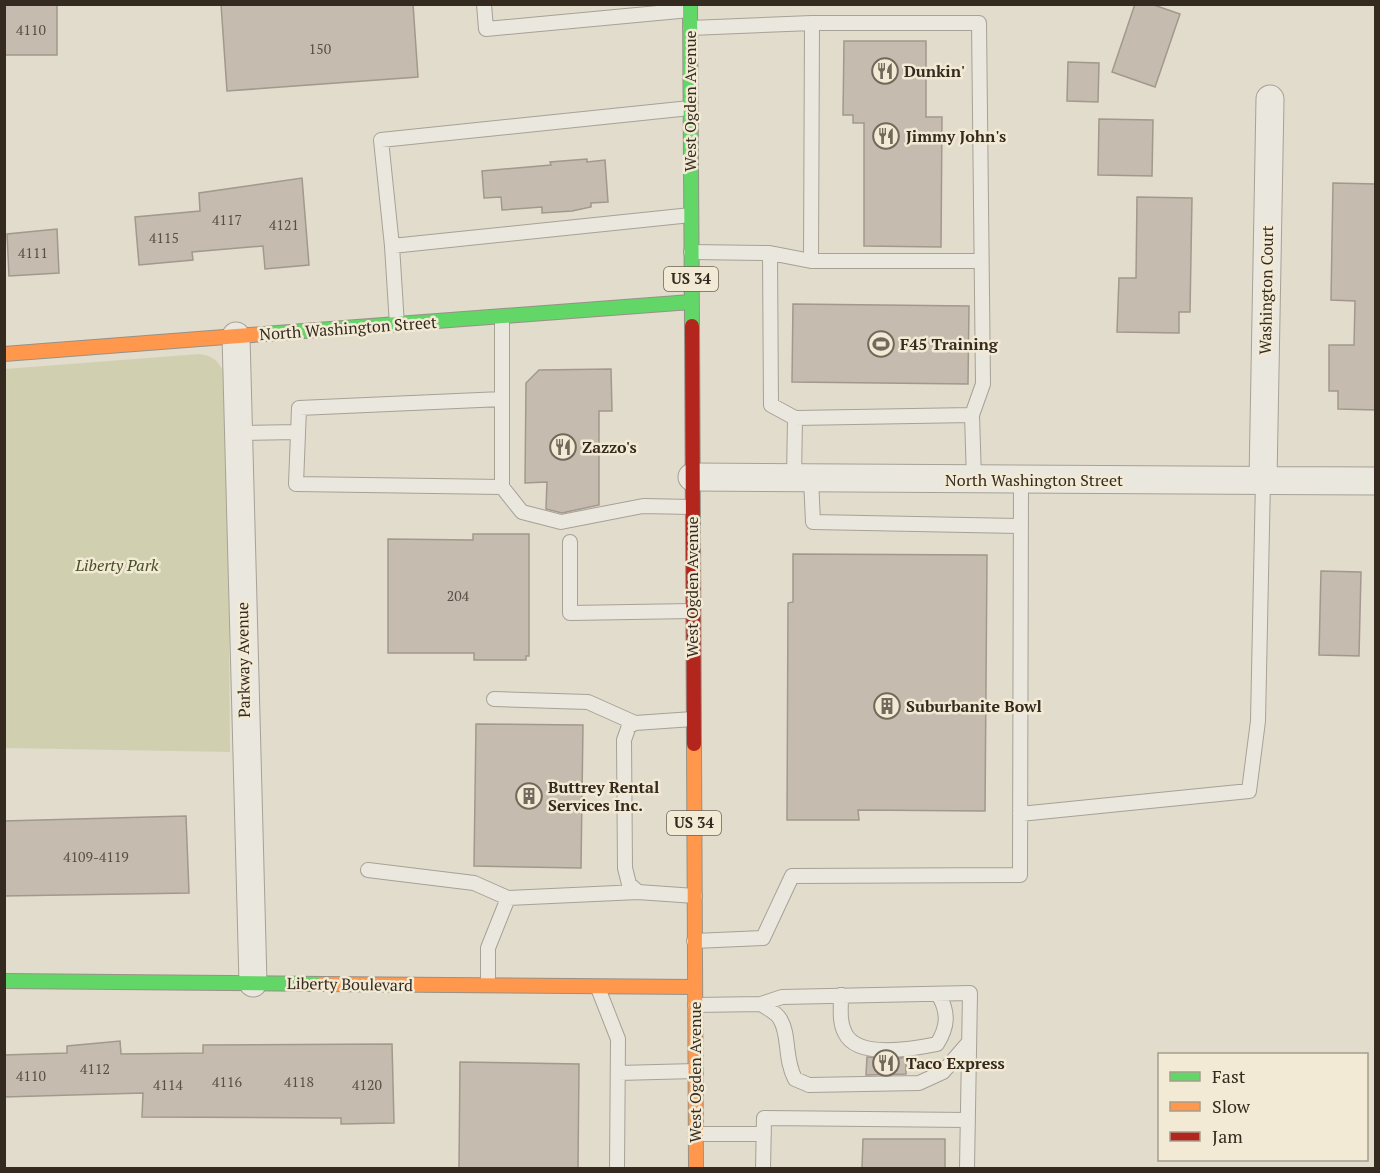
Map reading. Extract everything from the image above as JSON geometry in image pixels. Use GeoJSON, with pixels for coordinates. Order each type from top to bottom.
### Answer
{"type":"FeatureCollection","features":[{"type":"Feature","properties":{"kind":"street","name":"West Ogden Avenue"},"geometry":{"type":"LineString","coordinates":[[690,7],[696,1168]]}},
{"type":"Feature","properties":{"kind":"street","name":"Washington Court"},"geometry":{"type":"LineString","coordinates":[[1263,480],[1270,99]]}},
{"type":"Feature","properties":{"kind":"street","name":"North Washington Street"},"geometry":{"type":"LineString","coordinates":[[4,354],[691,302]]}},
{"type":"Feature","properties":{"kind":"street","name":"Parkway Avenue"},"geometry":{"type":"LineString","coordinates":[[236,336],[252,983]]}},
{"type":"Feature","properties":{"kind":"street","name":"North Washington Street"},"geometry":{"type":"LineString","coordinates":[[692,477],[1376,481]]}},
{"type":"Feature","properties":{"kind":"street","name":"Liberty Boulevard"},"geometry":{"type":"LineString","coordinates":[[4,981],[695,987]]}},
{"type":"Feature","properties":{"kind":"lane"},"geometry":{"type":"LineString","coordinates":[[484,4],[486,29],[690,7]]}},
{"type":"Feature","properties":{"kind":"lane"},"geometry":{"type":"LineString","coordinates":[[811,261],[812,23]]}},
{"type":"Feature","properties":{"kind":"lane"},"geometry":{"type":"LineString","coordinates":[[690,28],[812,23],[979,23],[982,384],[972,415],[974,480]]}},
{"type":"Feature","properties":{"kind":"lane"},"geometry":{"type":"LineString","coordinates":[[397,325],[392,246],[381,140],[690,108]]}},
{"type":"Feature","properties":{"kind":"lane"},"geometry":{"type":"LineString","coordinates":[[392,246],[691,215]]}},
{"type":"Feature","properties":{"kind":"lane"},"geometry":{"type":"LineString","coordinates":[[691,252],[770,253],[811,261],[981,261]]}},
{"type":"Feature","properties":{"kind":"lane"},"geometry":{"type":"LineString","coordinates":[[770,253],[771,405],[795,418],[972,415]]}},
{"type":"Feature","properties":{"kind":"lane"},"geometry":{"type":"LineString","coordinates":[[502,318],[502,487],[522,512],[561,522],[643,506],[692,507]]}},
{"type":"Feature","properties":{"kind":"lane"},"geometry":{"type":"LineString","coordinates":[[502,399],[299,408],[296,484],[502,487]]}},
{"type":"Feature","properties":{"kind":"lane"},"geometry":{"type":"LineString","coordinates":[[795,418],[802,479],[813,522],[1021,526]]}},
{"type":"Feature","properties":{"kind":"lane"},"geometry":{"type":"LineString","coordinates":[[238,433],[298,432]]}},
{"type":"Feature","properties":{"kind":"lane"},"geometry":{"type":"LineString","coordinates":[[694,941],[763,938],[792,876],[1020,875],[1021,480]]}},
{"type":"Feature","properties":{"kind":"lane"},"geometry":{"type":"LineString","coordinates":[[1020,814],[1249,791],[1258,721],[1263,480]]}},
{"type":"Feature","properties":{"kind":"lane"},"geometry":{"type":"LineString","coordinates":[[570,542],[570,613],[692,611]]}},
{"type":"Feature","properties":{"kind":"lane"},"geometry":{"type":"LineString","coordinates":[[494,699],[588,702],[635,723]]}},
{"type":"Feature","properties":{"kind":"lane"},"geometry":{"type":"LineString","coordinates":[[638,892],[629,884],[625,868],[624,740],[629,726],[635,723],[693,719]]}},
{"type":"Feature","properties":{"kind":"lane"},"geometry":{"type":"LineString","coordinates":[[368,870],[474,883],[508,898],[638,892],[694,896]]}},
{"type":"Feature","properties":{"kind":"lane"},"geometry":{"type":"LineString","coordinates":[[488,985],[488,948],[508,898]]}},
{"type":"Feature","properties":{"kind":"lane"},"geometry":{"type":"LineString","coordinates":[[597,986],[618,1039],[617,1168]]}},
{"type":"Feature","properties":{"kind":"lane"},"geometry":{"type":"LineString","coordinates":[[695,1005],[761,1004],[782,997],[970,993],[967,1168]]}},
{"type":"Feature","properties":{"kind":"lane"},"geometry":{"type":"LineString","coordinates":[[841,995],[841,1018],[844,1033],[854,1045],[872,1049],[917,1048],[937,1044],[946,1029],[945,1005],[938,994]]}},
{"type":"Feature","properties":{"kind":"lane"},"geometry":{"type":"LineString","coordinates":[[761,1004],[780,1018],[786,1036],[787,1065],[795,1079],[810,1084],[919,1083],[943,1072],[969,1042]]}},
{"type":"Feature","properties":{"kind":"lane"},"geometry":{"type":"LineString","coordinates":[[618,1073],[696,1071]]}},
{"type":"Feature","properties":{"kind":"lane"},"geometry":{"type":"LineString","coordinates":[[763,1168],[764,1118],[968,1120]]}},
{"type":"Feature","properties":{"kind":"lane"},"geometry":{"type":"LineString","coordinates":[[696,1134],[764,1134]]}},
{"type":"Feature","properties":{"kind":"green space","name":"Liberty Park"},"geometry":{"type":"Polygon","coordinates":[[[199,354],[218,362],[227,381],[230,752],[5,748],[5,369],[199,354]]]}},
{"type":"Feature","properties":{"kind":"building"},"geometry":{"type":"Polygon","coordinates":[[[4,4],[57,4],[57,55],[4,55],[4,4]]]}},
{"type":"Feature","properties":{"kind":"building"},"geometry":{"type":"Polygon","coordinates":[[[221,4],[413,4],[418,77],[227,91],[221,4]]]}},
{"type":"Feature","properties":{"kind":"building"},"geometry":{"type":"Polygon","coordinates":[[[1135,4],[1151,4],[1180,14],[1155,87],[1112,72],[1135,4]]]}},
{"type":"Feature","properties":{"kind":"building"},"geometry":{"type":"Polygon","coordinates":[[[844,41],[926,41],[926,117],[942,117],[941,247],[864,246],[864,123],[853,123],[853,115],[843,115],[844,41]]]}},
{"type":"Feature","properties":{"kind":"building"},"geometry":{"type":"Polygon","coordinates":[[[1068,62],[1099,63],[1098,102],[1067,101],[1068,62]]]}},
{"type":"Feature","properties":{"kind":"building"},"geometry":{"type":"Polygon","coordinates":[[[1099,119],[1153,120],[1152,176],[1098,175],[1099,119]]]}},
{"type":"Feature","properties":{"kind":"building"},"geometry":{"type":"Polygon","coordinates":[[[587,159],[587,162],[605,160],[608,202],[591,203],[591,207],[572,211],[542,213],[542,207],[502,210],[501,197],[484,198],[482,171],[551,165],[550,162],[587,159]]]}},
{"type":"Feature","properties":{"kind":"building"},"geometry":{"type":"Polygon","coordinates":[[[302,178],[309,265],[265,269],[263,246],[192,252],[193,260],[139,265],[135,217],[200,211],[199,193],[302,178]]]}},
{"type":"Feature","properties":{"kind":"building"},"geometry":{"type":"Polygon","coordinates":[[[1333,183],[1376,184],[1376,410],[1338,409],[1338,391],[1329,391],[1329,345],[1354,345],[1355,301],[1331,300],[1333,183]]]}},
{"type":"Feature","properties":{"kind":"building"},"geometry":{"type":"Polygon","coordinates":[[[1137,197],[1192,198],[1190,312],[1179,312],[1179,333],[1117,332],[1119,278],[1136,278],[1137,197]]]}},
{"type":"Feature","properties":{"kind":"building"},"geometry":{"type":"Polygon","coordinates":[[[57,229],[59,273],[9,276],[7,234],[57,229]]]}},
{"type":"Feature","properties":{"kind":"building","name":"F45 Training"},"geometry":{"type":"Polygon","coordinates":[[[793,304],[969,306],[968,384],[792,382],[793,304]]]}},
{"type":"Feature","properties":{"kind":"building","name":"Zazzo's"},"geometry":{"type":"Polygon","coordinates":[[[611,369],[612,411],[599,411],[599,505],[562,513],[546,509],[547,482],[525,483],[526,383],[539,370],[611,369]]]}},
{"type":"Feature","properties":{"kind":"building"},"geometry":{"type":"Polygon","coordinates":[[[473,534],[529,534],[529,656],[526,656],[526,660],[474,660],[474,653],[388,653],[388,539],[473,540],[473,534]]]}},
{"type":"Feature","properties":{"kind":"building","name":"Suburbanite Bowl"},"geometry":{"type":"Polygon","coordinates":[[[793,554],[987,555],[985,811],[858,810],[859,820],[787,820],[788,603],[793,602],[793,554]]]}},
{"type":"Feature","properties":{"kind":"building"},"geometry":{"type":"Polygon","coordinates":[[[1321,571],[1361,572],[1359,656],[1319,655],[1321,571]]]}},
{"type":"Feature","properties":{"kind":"building","name":"Buttrey Rental Services Inc."},"geometry":{"type":"Polygon","coordinates":[[[476,724],[583,725],[581,868],[474,866],[476,724]]]}},
{"type":"Feature","properties":{"kind":"building"},"geometry":{"type":"Polygon","coordinates":[[[186,816],[189,893],[4,896],[4,821],[186,816]]]}},
{"type":"Feature","properties":{"kind":"building"},"geometry":{"type":"Polygon","coordinates":[[[120,1041],[121,1054],[203,1053],[203,1045],[392,1044],[394,1123],[341,1124],[341,1118],[142,1117],[143,1093],[4,1097],[4,1055],[67,1053],[67,1046],[120,1041]]]}},
{"type":"Feature","properties":{"kind":"building","name":"Taco Express"},"geometry":{"type":"Polygon","coordinates":[[[867,1057],[906,1058],[906,1074],[866,1075],[867,1057]]]}},
{"type":"Feature","properties":{"kind":"building"},"geometry":{"type":"Polygon","coordinates":[[[460,1062],[579,1064],[578,1168],[459,1168],[460,1062]]]}},
{"type":"Feature","properties":{"kind":"building"},"geometry":{"type":"Polygon","coordinates":[[[863,1139],[945,1139],[945,1168],[862,1168],[863,1139]]]}},
{"type":"Feature","properties":{"kind":"traffic: fast"},"geometry":{"type":"LineString","coordinates":[[690,4],[692,326]]}},
{"type":"Feature","properties":{"kind":"traffic: fast"},"geometry":{"type":"LineString","coordinates":[[264,334],[691,302]]}},
{"type":"Feature","properties":{"kind":"traffic: fast"},"geometry":{"type":"LineString","coordinates":[[4,981],[323,984]]}},
{"type":"Feature","properties":{"kind":"traffic: slow"},"geometry":{"type":"LineString","coordinates":[[4,354],[264,334]]}},
{"type":"Feature","properties":{"kind":"traffic: slow"},"geometry":{"type":"LineString","coordinates":[[694,744],[696,1168]]}},
{"type":"Feature","properties":{"kind":"traffic: slow"},"geometry":{"type":"LineString","coordinates":[[323,984],[695,987]]}},
{"type":"Feature","properties":{"kind":"traffic: jam"},"geometry":{"type":"LineString","coordinates":[[692,326],[694,744]]}},
{"type":"Feature","properties":{"kind":"place","name":"Dunkin'"},"geometry":{"type":"Point","coordinates":[885,71]}},
{"type":"Feature","properties":{"kind":"place","name":"Jimmy John's"},"geometry":{"type":"Point","coordinates":[886,136]}},
{"type":"Feature","properties":{"kind":"place","name":"F45 Training"},"geometry":{"type":"Point","coordinates":[881,344]}},
{"type":"Feature","properties":{"kind":"place","name":"Zazzo's"},"geometry":{"type":"Point","coordinates":[563,447]}},
{"type":"Feature","properties":{"kind":"place","name":"Suburbanite Bowl"},"geometry":{"type":"Point","coordinates":[887,706]}},
{"type":"Feature","properties":{"kind":"place","name":"Buttrey Rental Services Inc."},"geometry":{"type":"Point","coordinates":[529,796]}},
{"type":"Feature","properties":{"kind":"place","name":"Taco Express"},"geometry":{"type":"Point","coordinates":[886,1063]}}]}
